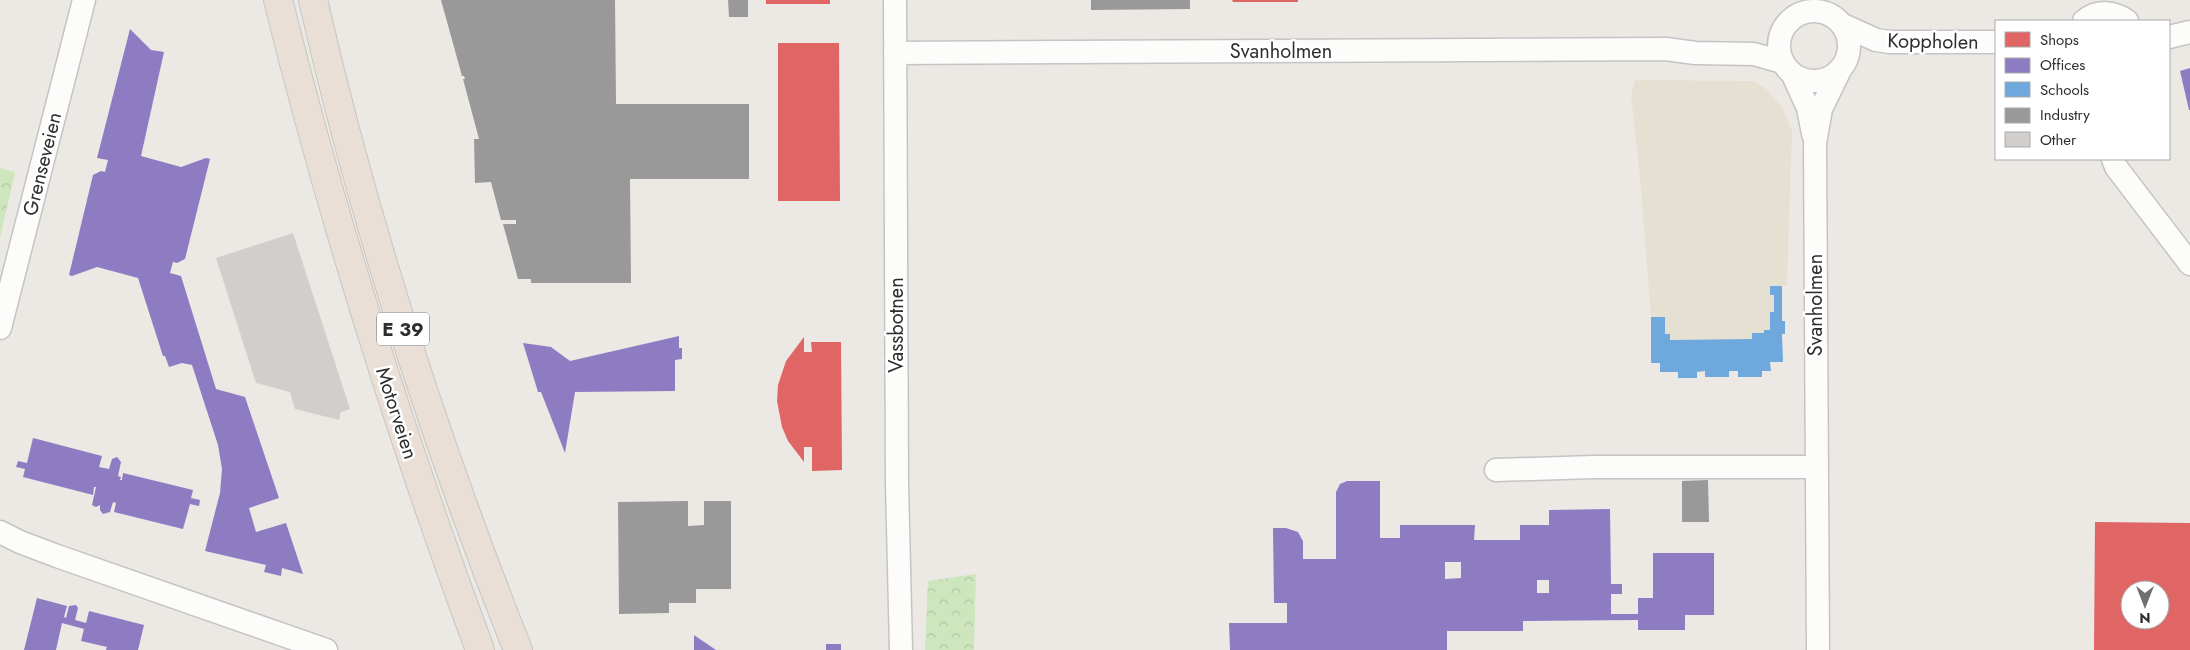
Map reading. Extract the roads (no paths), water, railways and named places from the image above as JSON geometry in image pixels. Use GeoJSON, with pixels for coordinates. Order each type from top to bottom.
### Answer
{"type":"FeatureCollection","features":[{"type":"Feature","properties":{"kind":"highway","name":"Motorveien"},"geometry":{"type":"LineString","coordinates":[[278,0],[323,173],[391,398],[437,533],[480,650]]}},
{"type":"Feature","properties":{"kind":"highway","name":"E 39"},"geometry":{"type":"LineString","coordinates":[[313,0],[356,174],[392,295],[464,511],[518,650]]}},
{"type":"Feature","properties":{"kind":"street","name":"Grenseveien"},"geometry":{"type":"LineString","coordinates":[[0,328],[84,0]]}},
{"type":"Feature","properties":{"kind":"street","name":"Vassbotnen"},"geometry":{"type":"LineString","coordinates":[[895,0],[897,474],[901,650]]}},
{"type":"Feature","properties":{"kind":"street"},"geometry":{"type":"LineString","coordinates":[[1808,10],[1834,14],[1848,36],[1849,48],[1843,65],[1828,78],[1816,81],[1804,80],[1787,68],[1778,50],[1779,37],[1791,15],[1808,10]]}},
{"type":"Feature","properties":{"kind":"street","name":"Koppholen"},"geometry":{"type":"LineString","coordinates":[[1834,14],[1876,40],[1890,42],[1995,42]]}},
{"type":"Feature","properties":{"kind":"street"},"geometry":{"type":"LineString","coordinates":[[2087,14],[2124,15]]}},
{"type":"Feature","properties":{"kind":"street","name":"Svanholmen"},"geometry":{"type":"LineString","coordinates":[[1666,49],[1694,44],[1754,41],[1791,15]]}},
{"type":"Feature","properties":{"kind":"street"},"geometry":{"type":"LineString","coordinates":[[2170,24],[2190,19]]}},
{"type":"Feature","properties":{"kind":"street"},"geometry":{"type":"LineString","coordinates":[[2170,38],[2190,32]]}},
{"type":"Feature","properties":{"kind":"street","name":"Svanholmen"},"geometry":{"type":"LineString","coordinates":[[895,52],[1666,49],[1695,53],[1754,54],[1787,68],[1808,108],[1815,143]]}},
{"type":"Feature","properties":{"kind":"street","name":"Koppholen"},"geometry":{"type":"LineString","coordinates":[[1843,65],[1876,53],[1995,53]]}},
{"type":"Feature","properties":{"kind":"street","name":"Svanholmen"},"geometry":{"type":"LineString","coordinates":[[1818,650],[1815,143],[1821,109],[1843,65]]}},
{"type":"Feature","properties":{"kind":"street"},"geometry":{"type":"LineString","coordinates":[[2113,160],[2116,167],[2190,264]]}},
{"type":"Feature","properties":{"kind":"street"},"geometry":{"type":"LineString","coordinates":[[2125,160],[2173,241]]}},
{"type":"Feature","properties":{"kind":"street"},"geometry":{"type":"LineString","coordinates":[[1496,470],[1816,467]]}},
{"type":"Feature","properties":{"kind":"street"},"geometry":{"type":"LineString","coordinates":[[0,532],[48,553],[326,650]]}}]}
